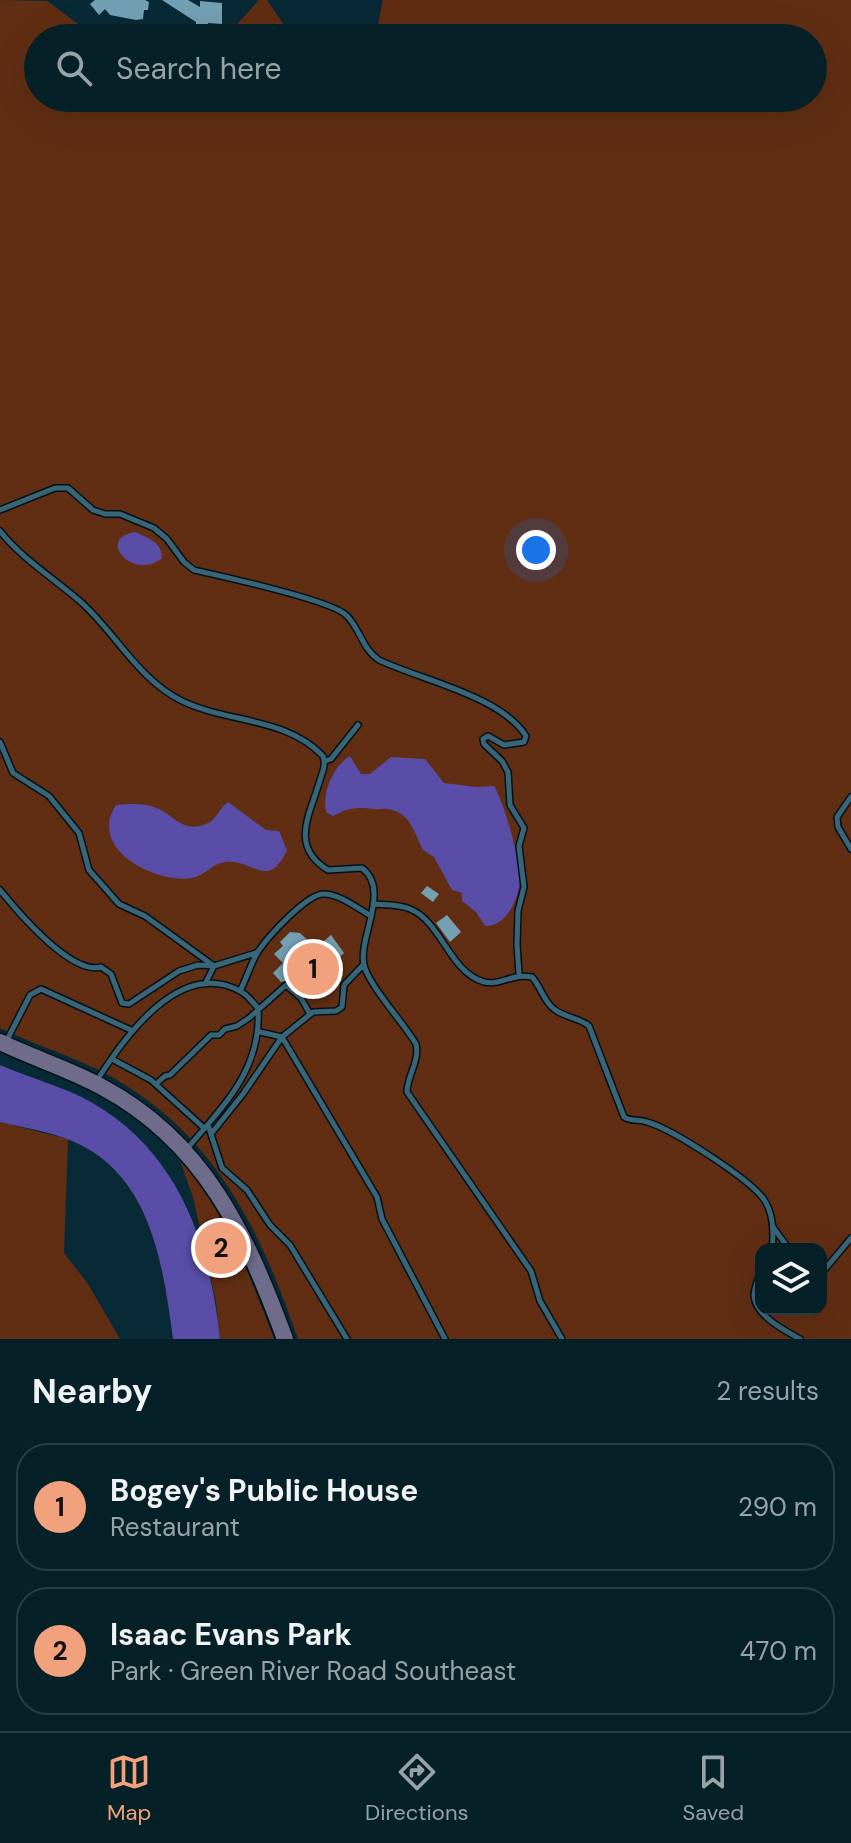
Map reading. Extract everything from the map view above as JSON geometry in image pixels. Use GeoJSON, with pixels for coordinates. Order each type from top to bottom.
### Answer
{"type":"FeatureCollection","features":[{"type":"Feature","properties":{"kind":"street"},"geometry":{"type":"LineString","coordinates":[[3,1044],[95,1084],[146,1116],[185,1151],[208,1178],[234,1218],[285,1339]]}},
{"type":"Feature","properties":{"kind":"lane"},"geometry":{"type":"LineString","coordinates":[[0,510],[55,488],[68,488],[93,510],[120,514],[154,528],[194,570],[292,595],[340,611],[347,616],[371,654],[379,660],[477,699],[514,721],[526,736],[524,742],[504,745],[488,736],[483,739],[508,772],[510,805],[524,828],[519,846],[524,887],[518,911],[519,974]]}},
{"type":"Feature","properties":{"kind":"lane"},"geometry":{"type":"LineString","coordinates":[[0,531],[10,544],[84,605],[139,669],[162,688],[183,701],[285,731],[318,750],[325,761],[306,830],[306,849],[328,870],[362,868],[374,883],[364,964],[373,983],[416,1044],[418,1052],[407,1092],[531,1271],[540,1301],[562,1339]]}},
{"type":"Feature","properties":{"kind":"lane"},"geometry":{"type":"LineString","coordinates":[[325,761],[331,759],[358,725]]}},
{"type":"Feature","properties":{"kind":"lane"},"geometry":{"type":"LineString","coordinates":[[0,742],[13,773],[49,796],[79,833],[89,870],[119,904],[145,916],[214,966]]}},
{"type":"Feature","properties":{"kind":"lane"},"geometry":{"type":"LineString","coordinates":[[851,797],[837,817],[838,827],[851,849]]}},
{"type":"Feature","properties":{"kind":"lane"},"geometry":{"type":"LineString","coordinates":[[0,890],[27,923],[77,964],[93,969],[101,967],[111,974],[122,1003],[129,1004],[179,971],[198,965],[214,966],[256,953]]}},
{"type":"Feature","properties":{"kind":"lane"},"geometry":{"type":"LineString","coordinates":[[240,991],[250,974],[256,953],[308,899],[320,893],[334,896],[371,916]]}},
{"type":"Feature","properties":{"kind":"lane"},"geometry":{"type":"LineString","coordinates":[[373,904],[409,908],[426,921],[468,973],[484,982],[497,983],[519,974],[532,977],[550,1007],[561,1014],[581,1019],[589,1026],[624,1117],[630,1121],[647,1121],[674,1134],[753,1186],[766,1203],[773,1227],[772,1243]]}},
{"type":"Feature","properties":{"kind":"lane"},"geometry":{"type":"LineString","coordinates":[[211,1134],[282,1037],[311,1014],[336,1011],[342,1007],[344,985],[364,964]]}},
{"type":"Feature","properties":{"kind":"lane"},"geometry":{"type":"LineString","coordinates":[[205,984],[214,966]]}},
{"type":"Feature","properties":{"kind":"lane"},"geometry":{"type":"LineString","coordinates":[[95,1084],[133,1031],[160,1003],[187,987],[205,984],[240,991],[258,1008],[260,1032],[246,1071],[232,1095],[185,1151]]}},
{"type":"Feature","properties":{"kind":"lane"},"geometry":{"type":"LineString","coordinates":[[156,1084],[170,1075],[211,1035],[219,1035],[237,1026],[286,985],[301,998],[311,1014]]}},
{"type":"Feature","properties":{"kind":"lane"},"geometry":{"type":"LineString","coordinates":[[3,1044],[30,995],[34,990],[41,989],[133,1031]]}},
{"type":"Feature","properties":{"kind":"lane"},"geometry":{"type":"LineString","coordinates":[[260,1032],[282,1037],[377,1197],[382,1219],[445,1339]]}},
{"type":"Feature","properties":{"kind":"lane"},"geometry":{"type":"LineString","coordinates":[[112,1059],[156,1084],[206,1126],[222,1168],[247,1190],[270,1225],[290,1245],[347,1339]]}},
{"type":"Feature","properties":{"kind":"lane"},"geometry":{"type":"LineString","coordinates":[[773,1227],[785,1243]]}},
{"type":"Feature","properties":{"kind":"lane"},"geometry":{"type":"LineString","coordinates":[[827,1267],[851,1238]]}},
{"type":"Feature","properties":{"kind":"lane"},"geometry":{"type":"LineString","coordinates":[[766,1315],[800,1339]]}},
{"type":"Feature","properties":{"kind":"shaded area"},"geometry":{"type":"Polygon","coordinates":[[[0,0],[47,1],[78,24],[24,24],[24,112],[827,112],[827,24],[378,24],[383,0],[851,0],[851,1339],[298,1339],[250,1224],[207,1158],[180,1128],[149,1101],[85,1063],[0,1028],[0,0]]]}},
{"type":"Feature","properties":{"kind":"shaded area"},"geometry":{"type":"Polygon","coordinates":[[[259,0],[267,0],[283,24],[238,24],[259,0]]]}},
{"type":"Feature","properties":{"kind":"shaded area"},"geometry":{"type":"Polygon","coordinates":[[[135,532],[157,544],[162,558],[141,565],[123,557],[118,550],[118,542],[123,536],[135,532]]]}},
{"type":"Feature","properties":{"kind":"shaded area"},"geometry":{"type":"Polygon","coordinates":[[[350,756],[361,774],[370,774],[391,757],[425,759],[444,783],[494,786],[511,832],[520,873],[517,897],[505,917],[485,926],[476,912],[462,901],[462,893],[452,890],[434,857],[423,850],[402,814],[388,809],[364,808],[349,809],[333,816],[326,812],[330,780],[350,756]]]}},
{"type":"Feature","properties":{"kind":"shaded area"},"geometry":{"type":"Polygon","coordinates":[[[228,802],[266,830],[279,831],[287,850],[273,869],[260,870],[225,862],[192,878],[160,875],[129,860],[110,836],[109,821],[116,805],[149,806],[184,825],[197,826],[212,820],[228,802]]]}},
{"type":"Feature","properties":{"kind":"shaded area"},"geometry":{"type":"Polygon","coordinates":[[[0,1065],[91,1102],[121,1123],[147,1147],[168,1174],[198,1235],[208,1269],[220,1339],[173,1339],[157,1252],[136,1198],[120,1175],[99,1156],[72,1141],[0,1122],[0,1065]]]}},
{"type":"Feature","properties":{"kind":"shaded area"},"geometry":{"type":"Polygon","coordinates":[[[0,1122],[68,1139],[64,1253],[88,1284],[120,1339],[0,1339],[0,1122]]]}},
{"type":"Feature","properties":{"kind":"shaded area"},"geometry":{"type":"Polygon","coordinates":[[[179,1158],[223,1222],[274,1339],[220,1339],[216,1302],[193,1197],[179,1158]]]}},
{"type":"Feature","properties":{"kind":"building"},"geometry":{"type":"Polygon","coordinates":[[[95,0],[149,2],[143,19],[136,20],[110,15],[105,9],[99,15],[90,4],[95,0]]]}},
{"type":"Feature","properties":{"kind":"building"},"geometry":{"type":"Polygon","coordinates":[[[162,0],[188,0],[200,7],[200,1],[222,3],[222,24],[196,22],[162,0]]]}},
{"type":"Feature","properties":{"kind":"building"},"geometry":{"type":"Polygon","coordinates":[[[427,886],[439,894],[433,902],[421,893],[427,886]]]}},
{"type":"Feature","properties":{"kind":"building"},"geometry":{"type":"Polygon","coordinates":[[[447,915],[461,932],[450,942],[436,923],[447,915]]]}},
{"type":"Feature","properties":{"kind":"building"},"geometry":{"type":"Polygon","coordinates":[[[290,932],[300,933],[316,948],[331,935],[344,953],[318,978],[318,989],[306,988],[302,992],[288,980],[281,982],[273,973],[283,963],[274,954],[283,946],[280,942],[290,932]]]}},
{"type":"Feature","properties":{"kind":"place","name":"Bogey's Public House"},"geometry":{"type":"Point","coordinates":[313,969]}},
{"type":"Feature","properties":{"kind":"place","name":"Isaac Evans Park"},"geometry":{"type":"Point","coordinates":[221,1248]}}]}
